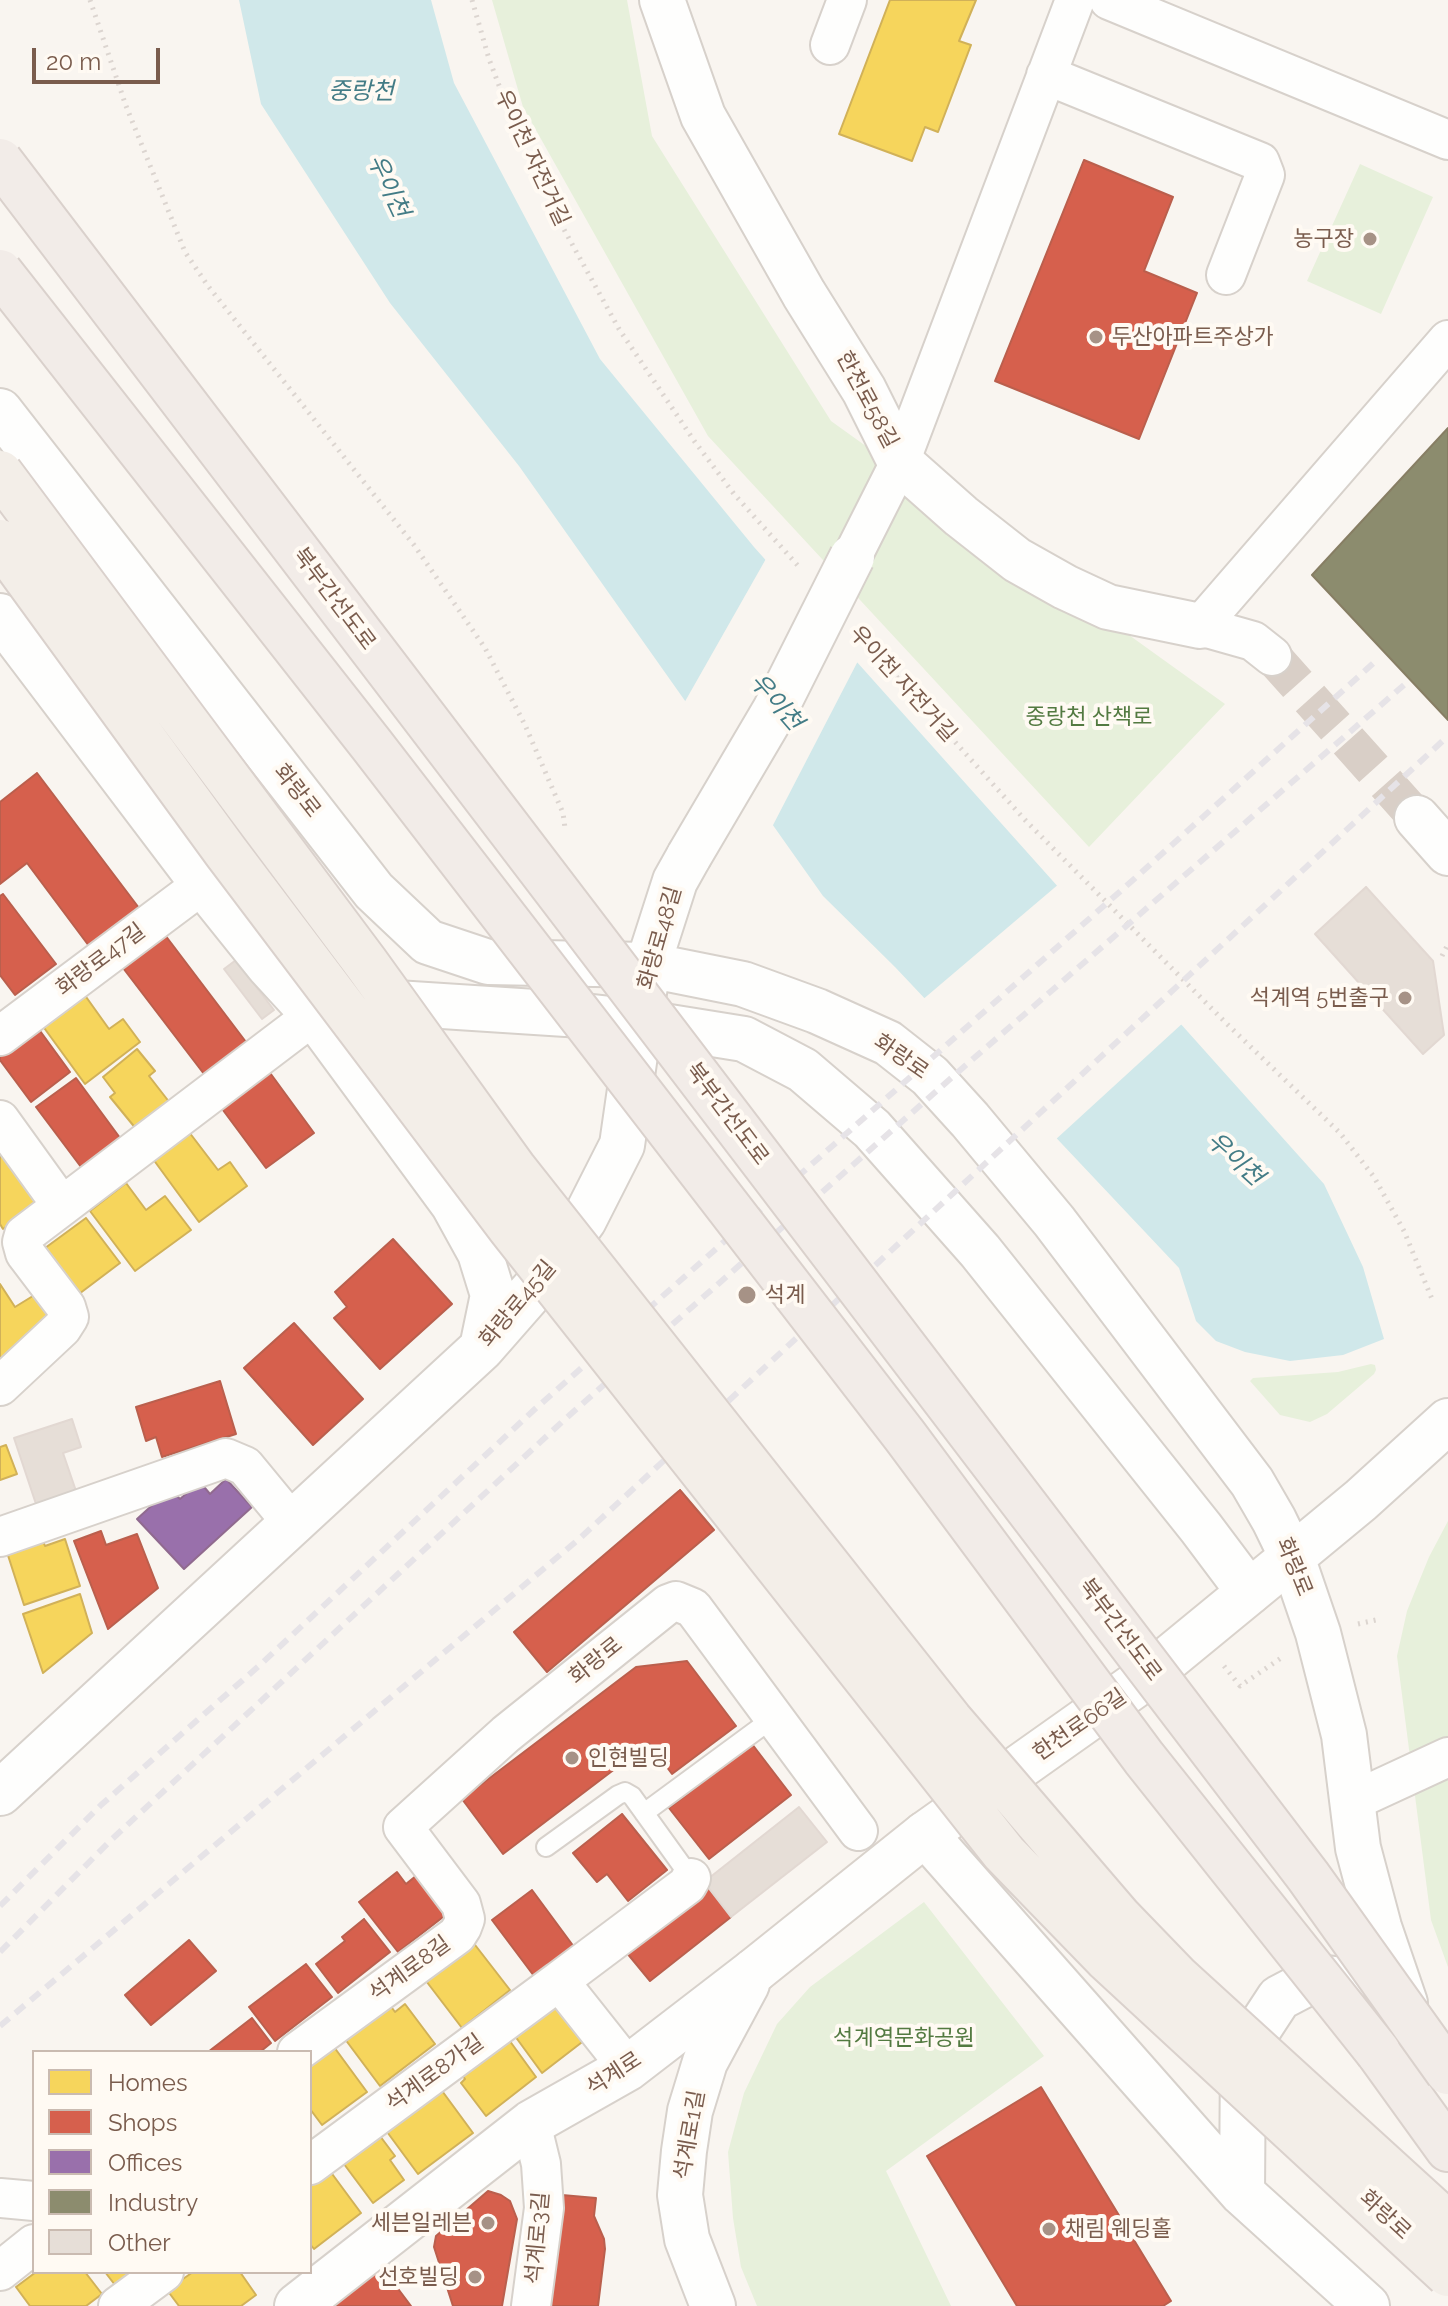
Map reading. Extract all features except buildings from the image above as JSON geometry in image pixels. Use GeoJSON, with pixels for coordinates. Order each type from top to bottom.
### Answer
{"type":"FeatureCollection","features":[{"type":"Feature","properties":{"kind":"highway","name":"북부간선도로"},"geometry":{"type":"LineString","coordinates":[[0,161],[1308,1876],[1448,2070]]}},
{"type":"Feature","properties":{"kind":"highway"},"geometry":{"type":"LineString","coordinates":[[0,272],[371,744],[905,1436],[1144,1758],[1378,2052],[1448,2149]]}},
{"type":"Feature","properties":{"kind":"main road","name":"화랑로"},"geometry":{"type":"LineString","coordinates":[[0,473],[366,963],[515,1170],[950,1720],[1119,1917],[1177,1977],[1448,2224]]}},
{"type":"Feature","properties":{"kind":"main road","name":"화랑로"},"geometry":{"type":"LineString","coordinates":[[0,542],[226,852],[511,1229],[1004,1853],[1106,1958],[1448,2274]]}},
{"type":"Feature","properties":{"kind":"street","name":"한천로58길"},"geometry":{"type":"LineString","coordinates":[[662,0],[703,116],[804,294],[864,390],[900,462],[1017,560],[1065,587],[1108,607],[1200,626],[1253,641],[1272,656]]}},
{"type":"Feature","properties":{"kind":"street"},"geometry":{"type":"LineString","coordinates":[[830,45],[847,0]]}},
{"type":"Feature","properties":{"kind":"street"},"geometry":{"type":"LineString","coordinates":[[852,557],[900,462],[1075,0]]}},
{"type":"Feature","properties":{"kind":"street"},"geometry":{"type":"LineString","coordinates":[[1109,0],[1448,140]]}},
{"type":"Feature","properties":{"kind":"street"},"geometry":{"type":"LineString","coordinates":[[1046,75],[1260,162],[1265,175],[1226,275]]}},
{"type":"Feature","properties":{"kind":"street"},"geometry":{"type":"LineString","coordinates":[[1200,626],[1448,340]]}},
{"type":"Feature","properties":{"kind":"street","name":"화랑로"},"geometry":{"type":"LineString","coordinates":[[0,411],[374,891],[428,942],[488,962],[648,965],[743,984],[817,1011],[888,1043],[930,1076],[970,1120],[1054,1221],[1252,1482],[1274,1520],[1292,1557],[1318,1633],[1344,1735],[1362,1861],[1379,1927],[1409,2017],[1448,2070]]}},
{"type":"Feature","properties":{"kind":"street","name":"화랑로48길"},"geometry":{"type":"LineString","coordinates":[[638,1022],[648,965],[675,881],[775,710],[852,557]]}},
{"type":"Feature","properties":{"kind":"street"},"geometry":{"type":"LineString","coordinates":[[0,616],[203,884],[268,965],[314,1015],[453,1204],[480,1253],[493,1295],[482,1348]]}},
{"type":"Feature","properties":{"kind":"street"},"geometry":{"type":"LineString","coordinates":[[203,884],[258,890],[286,882],[310,853],[314,813]]}},
{"type":"Feature","properties":{"kind":"street"},"geometry":{"type":"LineString","coordinates":[[1417,818],[1448,853]]}},
{"type":"Feature","properties":{"kind":"street","name":"화랑로47길"},"geometry":{"type":"LineString","coordinates":[[0,1036],[203,884]]}},
{"type":"Feature","properties":{"kind":"street"},"geometry":{"type":"LineString","coordinates":[[268,965],[314,986],[396,1003],[485,1007],[638,1022],[744,1039],[803,1070],[872,1129],[980,1251],[1249,1592]]}},
{"type":"Feature","properties":{"kind":"street"},"geometry":{"type":"LineString","coordinates":[[0,1386],[62,1328],[69,1317],[66,1307],[25,1253],[22,1242],[28,1231],[314,1015]]}},
{"type":"Feature","properties":{"kind":"street","name":"화랑로45길"},"geometry":{"type":"LineString","coordinates":[[0,1793],[482,1348],[539,1283],[584,1220],[622,1145],[638,1022]]}},
{"type":"Feature","properties":{"kind":"street"},"geometry":{"type":"LineString","coordinates":[[0,1120],[62,1206]]}},
{"type":"Feature","properties":{"kind":"street","name":"한천로66길"},"geometry":{"type":"LineString","coordinates":[[925,1834],[1141,1681],[1361,1500],[1448,1421]]}},
{"type":"Feature","properties":{"kind":"street"},"geometry":{"type":"LineString","coordinates":[[0,1537],[226,1458],[245,1466],[292,1523]]}},
{"type":"Feature","properties":{"kind":"street","name":"화랑로"},"geometry":{"type":"LineString","coordinates":[[403,1827],[506,1734],[662,1607],[676,1601],[693,1608],[858,1831]]}},
{"type":"Feature","properties":{"kind":"street"},"geometry":{"type":"LineString","coordinates":[[1353,1801],[1448,1757]]}},
{"type":"Feature","properties":{"kind":"street","name":"석계로8길"},"geometry":{"type":"LineString","coordinates":[[300,2050],[457,1935],[462,1927],[465,1919],[461,1904],[403,1827]]}},
{"type":"Feature","properties":{"kind":"street"},"geometry":{"type":"LineString","coordinates":[[925,1834],[1242,2193],[1367,2306]]}},
{"type":"Feature","properties":{"kind":"street","name":"석계로"},"geometry":{"type":"LineString","coordinates":[[297,2306],[531,2123],[628,2068],[925,1834]]}},
{"type":"Feature","properties":{"kind":"street","name":"석계로8가길"},"geometry":{"type":"LineString","coordinates":[[312,2164],[687,1885],[691,1878]]}},
{"type":"Feature","properties":{"kind":"street","name":"석계로1길"},"geometry":{"type":"LineString","coordinates":[[713,2306],[687,2239],[680,2195],[684,2151],[690,2111],[705,2062],[754,1971]]}},
{"type":"Feature","properties":{"kind":"street"},"geometry":{"type":"LineString","coordinates":[[1242,2193],[1243,2053],[1279,1998],[1319,1977],[1380,1985],[1409,2017]]}},
{"type":"Feature","properties":{"kind":"street"},"geometry":{"type":"LineString","coordinates":[[559,1981],[628,2068]]}},
{"type":"Feature","properties":{"kind":"street","name":"석계로3길"},"geometry":{"type":"LineString","coordinates":[[531,2123],[541,2164],[544,2208],[531,2306]]}},
{"type":"Feature","properties":{"kind":"street"},"geometry":{"type":"LineString","coordinates":[[0,2198],[32,2201]]}},
{"type":"Feature","properties":{"kind":"street"},"geometry":{"type":"LineString","coordinates":[[0,2271],[32,2246]]}},
{"type":"Feature","properties":{"kind":"street"},"geometry":{"type":"LineString","coordinates":[[118,2306],[161,2274]]}},
{"type":"Feature","properties":{"kind":"lane"},"geometry":{"type":"LineString","coordinates":[[644,1813],[773,1718]]}},
{"type":"Feature","properties":{"kind":"lane"},"geometry":{"type":"LineString","coordinates":[[546,1847],[621,1793],[632,1796],[691,1878]]}},
{"type":"Feature","properties":{"kind":"path"},"geometry":{"type":"LineString","coordinates":[[90,0],[126,106],[185,252],[208,286],[414,545],[485,648],[525,725],[563,813],[567,842]]}},
{"type":"Feature","properties":{"kind":"path","name":"우이천 자전거길"},"geometry":{"type":"LineString","coordinates":[[472,0],[489,59],[517,133],[561,224],[619,329],[734,494],[804,573]]}},
{"type":"Feature","properties":{"kind":"path","name":"우이천 자전거길"},"geometry":{"type":"LineString","coordinates":[[855,630],[1026,821],[1340,1133],[1374,1177],[1404,1231],[1432,1299]]}},
{"type":"Feature","properties":{"kind":"path"},"geometry":{"type":"LineString","coordinates":[[1442,956],[1448,944]]}},
{"type":"Feature","properties":{"kind":"green space","name":"중랑천 산책로"},"geometry":{"type":"Polygon","coordinates":[[[492,0],[627,0],[652,136],[831,421],[1225,704],[1089,847],[708,436],[523,107],[492,0]]]}},
{"type":"Feature","properties":{"kind":"green space","name":"농구장"},"geometry":{"type":"Polygon","coordinates":[[[1360,164],[1433,197],[1381,314],[1307,281],[1360,164]]]}},
{"type":"Feature","properties":{"kind":"green space"},"geometry":{"type":"Polygon","coordinates":[[[1375,1365],[1374,1374],[1327,1414],[1310,1422],[1280,1415],[1250,1381],[1253,1378],[1338,1372],[1375,1365]]]}},
{"type":"Feature","properties":{"kind":"green space"},"geometry":{"type":"Polygon","coordinates":[[[1448,1521],[1448,1967],[1431,1920],[1397,1656],[1407,1611],[1448,1521]]]}},
{"type":"Feature","properties":{"kind":"green space","name":"석계역문화공원"},"geometry":{"type":"Polygon","coordinates":[[[924,1902],[1044,2056],[886,2171],[951,2306],[757,2306],[741,2267],[733,2218],[728,2152],[744,2093],[777,2024],[810,1987],[924,1902]]]}},
{"type":"Feature","properties":{"kind":"water","name":"중랑천"},"geometry":{"type":"Polygon","coordinates":[[[239,0],[431,0],[454,83],[600,359],[754,547],[1324,1184],[1363,1267],[1384,1339],[1343,1355],[1290,1361],[1245,1352],[1216,1341],[1196,1321],[1179,1268],[895,967],[823,896],[519,466],[390,303],[261,104],[239,0]]]}},
{"type":"Feature","properties":{"kind":"pier"},"geometry":{"type":"Polygon","coordinates":[[[767,557],[859,659],[771,829],[683,705],[767,557]]]}},
{"type":"Feature","properties":{"kind":"pier"},"geometry":{"type":"Polygon","coordinates":[[[1060,883],[1184,1022],[1054,1141],[921,1001],[1060,883]]]}},
{"type":"Feature","properties":{"kind":"tunnel"},"geometry":{"type":"LineString","coordinates":[[1272,656],[1417,818]]}},
{"type":"Feature","properties":{"kind":"railway"},"geometry":{"type":"LineString","coordinates":[[0,1906],[101,1805],[261,1664],[535,1409],[1378,659]]}},
{"type":"Feature","properties":{"kind":"railway"},"geometry":{"type":"LineString","coordinates":[[0,1952],[111,1840],[563,1421],[966,1065],[1404,685]]}},
{"type":"Feature","properties":{"kind":"railway"},"geometry":{"type":"LineString","coordinates":[[0,2026],[579,1539],[1448,736]]}},
{"type":"Feature","properties":{"kind":"place","name":"농구장"},"geometry":{"type":"Point","coordinates":[1370,239]}},
{"type":"Feature","properties":{"kind":"place","name":"두산아파트주상가"},"geometry":{"type":"Point","coordinates":[1096,337]}},
{"type":"Feature","properties":{"kind":"place","name":"석계역 5번출구"},"geometry":{"type":"Point","coordinates":[1405,998]}},
{"type":"Feature","properties":{"kind":"place","name":"석계"},"geometry":{"type":"Point","coordinates":[747,1295]}},
{"type":"Feature","properties":{"kind":"place","name":"인현빌딩"},"geometry":{"type":"Point","coordinates":[572,1758]}},
{"type":"Feature","properties":{"kind":"place","name":"세븐일레븐"},"geometry":{"type":"Point","coordinates":[488,2223]}},
{"type":"Feature","properties":{"kind":"place","name":"채림 웨딩홀"},"geometry":{"type":"Point","coordinates":[1049,2229]}},
{"type":"Feature","properties":{"kind":"place","name":"선호빌딩"},"geometry":{"type":"Point","coordinates":[475,2277]}},
{"type":"Feature","properties":{"kind":"water label","name":"우이천"},"geometry":{"type":"Point","coordinates":[388,186]}},
{"type":"Feature","properties":{"kind":"water label","name":"우이천"},"geometry":{"type":"Point","coordinates":[776,702]}},
{"type":"Feature","properties":{"kind":"water label","name":"우이천"},"geometry":{"type":"Point","coordinates":[1235,1159]}}]}
